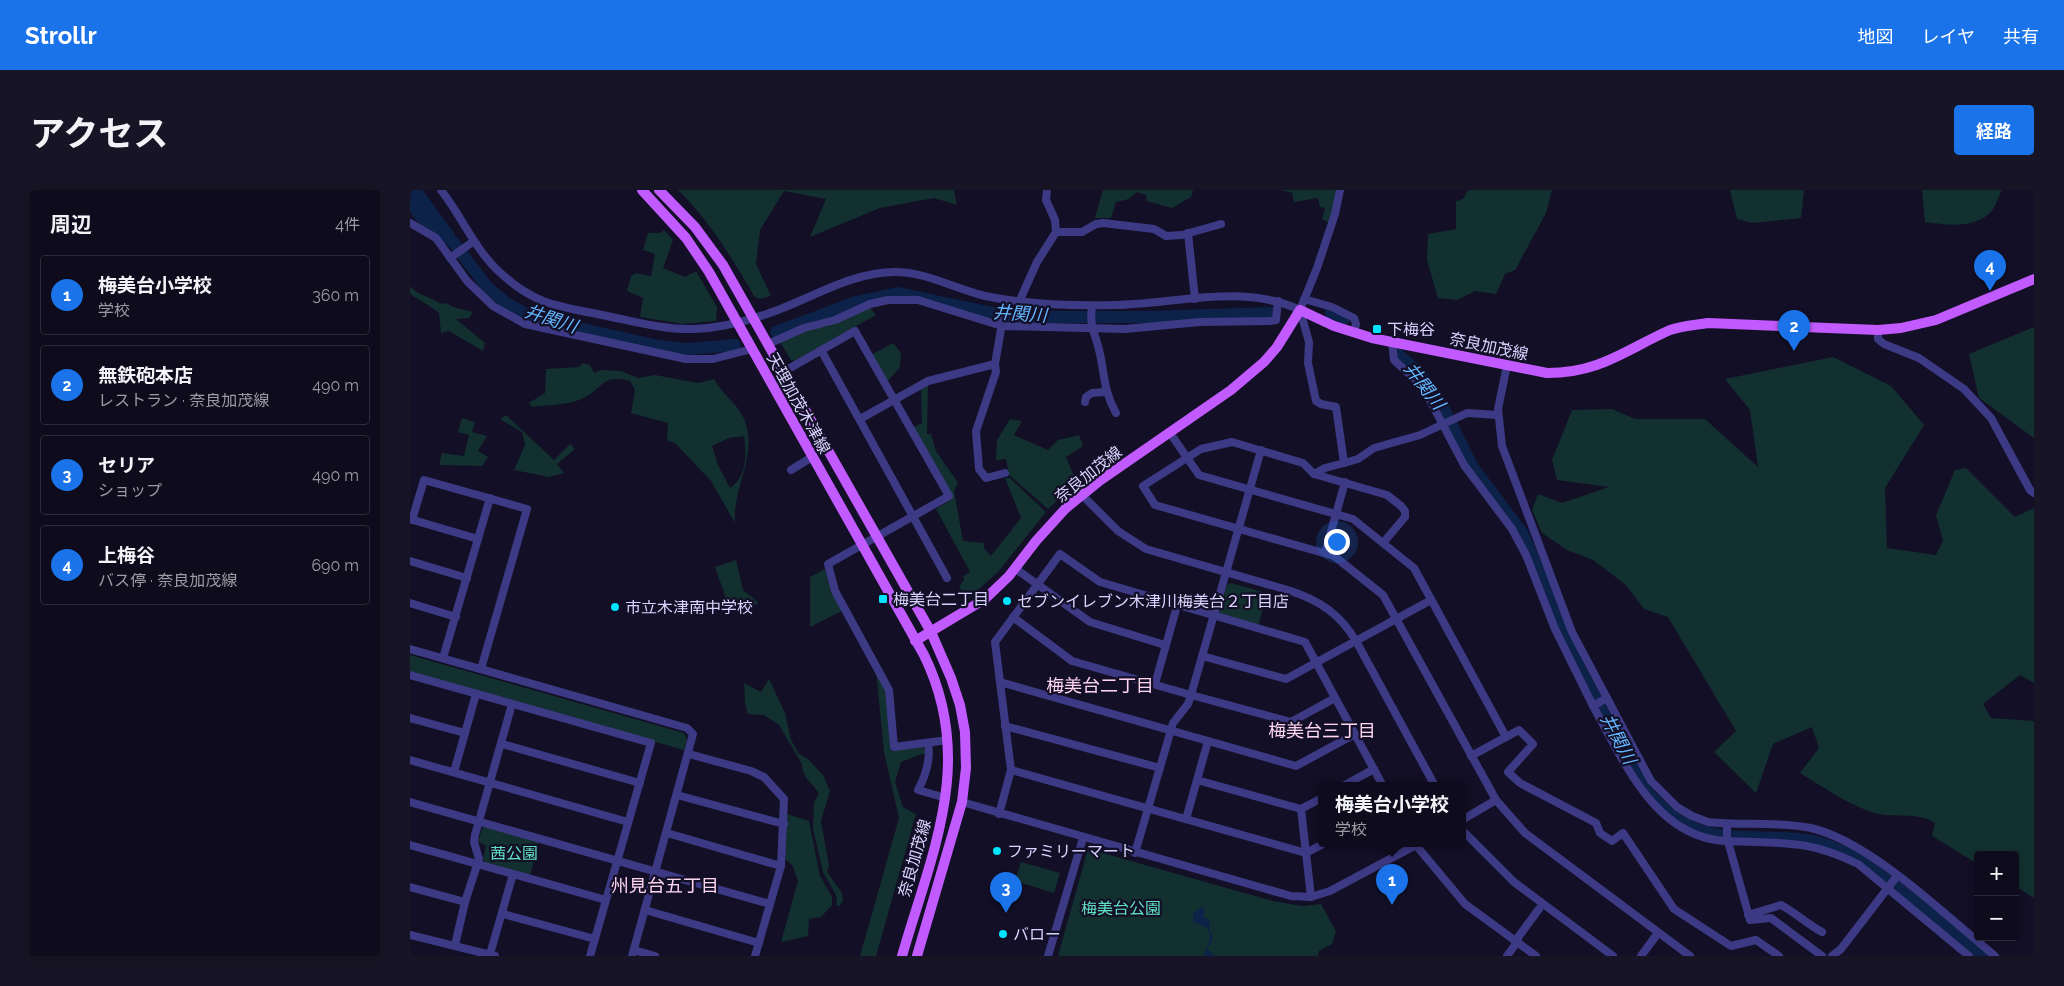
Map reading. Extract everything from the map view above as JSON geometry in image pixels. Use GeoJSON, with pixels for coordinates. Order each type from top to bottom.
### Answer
{"type":"FeatureCollection","features":[{"type":"Feature","properties":{"kind":"main road","name":"天理加茂木津線"},"geometry":{"type":"LineString","coordinates":[[642,190],[667,215],[695,250],[915,641]]}},
{"type":"Feature","properties":{"kind":"main road","name":"天理加茂木津線"},"geometry":{"type":"LineString","coordinates":[[659,190],[689,221],[714,252],[931,632]]}},
{"type":"Feature","properties":{"kind":"main road","name":"奈良加茂線"},"geometry":{"type":"LineString","coordinates":[[902,956],[946,798],[948,740],[939,691],[930,667],[915,641],[985,598],[1016,569],[1050,524],[1082,495],[1231,390],[1264,362],[1277,347],[1300,310],[1354,333],[1392,342],[1547,373],[1569,373],[1605,363],[1672,330],[1708,323],[1878,330],[1922,325],[2034,279]]}},
{"type":"Feature","properties":{"kind":"main road","name":"奈良加茂線"},"geometry":{"type":"LineString","coordinates":[[917,956],[962,802],[966,756],[963,718],[952,678],[931,632]]}},
{"type":"Feature","properties":{"kind":"street"},"geometry":{"type":"LineString","coordinates":[[441,190],[474,241],[503,276],[519,288],[545,302],[670,328],[711,328],[753,318],[852,281],[881,273],[914,274],[1006,303],[1019,302],[1091,310],[1195,299],[1255,298],[1278,301],[1300,310]]}},
{"type":"Feature","properties":{"kind":"street"},"geometry":{"type":"LineString","coordinates":[[1019,302],[1037,262],[1056,232],[1055,220],[1046,200],[1047,190]]}},
{"type":"Feature","properties":{"kind":"street"},"geometry":{"type":"LineString","coordinates":[[1340,190],[1335,214],[1300,310],[1309,342],[1308,363],[1316,401],[1320,404],[1336,407],[1344,464]]}},
{"type":"Feature","properties":{"kind":"street"},"geometry":{"type":"LineString","coordinates":[[410,223],[436,238],[467,281],[493,306],[516,320],[534,327],[686,359],[724,357],[752,349]]}},
{"type":"Feature","properties":{"kind":"street"},"geometry":{"type":"LineString","coordinates":[[1056,232],[1082,232],[1096,224],[1103,223],[1154,229],[1166,236],[1188,233],[1222,224]]}},
{"type":"Feature","properties":{"kind":"street"},"geometry":{"type":"LineString","coordinates":[[1188,233],[1195,299]]}},
{"type":"Feature","properties":{"kind":"street"},"geometry":{"type":"LineString","coordinates":[[451,257],[474,241]]}},
{"type":"Feature","properties":{"kind":"street"},"geometry":{"type":"LineString","coordinates":[[1304,299],[1332,307],[1354,318],[1356,324],[1354,333]]}},
{"type":"Feature","properties":{"kind":"street"},"geometry":{"type":"LineString","coordinates":[[768,344],[804,328],[835,320],[870,304],[888,300],[918,300],[1002,326],[1091,329],[1270,321],[1276,320],[1278,301]]}},
{"type":"Feature","properties":{"kind":"street"},"geometry":{"type":"LineString","coordinates":[[1005,473],[986,478],[979,469],[976,431],[991,392],[996,372],[995,364],[1006,303]]}},
{"type":"Feature","properties":{"kind":"street"},"geometry":{"type":"LineString","coordinates":[[1091,310],[1091,329],[1100,352],[1106,392],[1116,413]]}},
{"type":"Feature","properties":{"kind":"street"},"geometry":{"type":"LineString","coordinates":[[1878,330],[1878,338],[1884,344],[1919,358],[1964,388],[1991,418],[2030,490],[2034,493]]}},
{"type":"Feature","properties":{"kind":"street"},"geometry":{"type":"LineString","coordinates":[[783,372],[855,331],[949,496],[828,564],[835,592],[889,690],[894,747],[948,740]]}},
{"type":"Feature","properties":{"kind":"street"},"geometry":{"type":"LineString","coordinates":[[1392,342],[1394,360],[1423,387],[1464,465],[1512,529],[1526,556],[1555,629],[1599,703],[1651,781],[1662,794],[1692,816],[1708,822],[1727,834],[1808,828],[1826,833],[1851,844],[1897,876],[1995,956]]}},
{"type":"Feature","properties":{"kind":"street"},"geometry":{"type":"LineString","coordinates":[[821,350],[947,578]]}},
{"type":"Feature","properties":{"kind":"street"},"geometry":{"type":"LineString","coordinates":[[860,419],[928,381],[995,364]]}},
{"type":"Feature","properties":{"kind":"street"},"geometry":{"type":"LineString","coordinates":[[1507,365],[1498,415],[1502,446],[1599,703],[1627,766],[1656,807],[1693,833],[1727,834],[1814,846],[1858,864],[1969,956]]}},
{"type":"Feature","properties":{"kind":"street"},"geometry":{"type":"LineString","coordinates":[[1085,402],[1086,397],[1092,393],[1106,392]]}},
{"type":"Feature","properties":{"kind":"street"},"geometry":{"type":"LineString","coordinates":[[1314,474],[1325,468],[1358,459],[1374,448],[1420,434],[1467,413],[1498,415]]}},
{"type":"Feature","properties":{"kind":"street"},"geometry":{"type":"LineString","coordinates":[[1170,433],[1199,475],[1353,519],[1414,568],[1506,737]]}},
{"type":"Feature","properties":{"kind":"street"},"geometry":{"type":"LineString","coordinates":[[1383,542],[1405,517],[1405,511],[1387,495],[1314,474],[1302,463],[1232,442],[1201,449],[1143,486],[1155,505],[1334,556],[1383,595],[1496,800],[1525,833],[1690,956]]}},
{"type":"Feature","properties":{"kind":"street"},"geometry":{"type":"LineString","coordinates":[[1135,853],[1174,720],[1186,708],[1191,695],[1260,450]]}},
{"type":"Feature","properties":{"kind":"street"},"geometry":{"type":"LineString","coordinates":[[791,470],[812,457]]}},
{"type":"Feature","properties":{"kind":"street"},"geometry":{"type":"LineString","coordinates":[[478,539],[411,520],[424,480],[527,509],[481,669]]}},
{"type":"Feature","properties":{"kind":"street"},"geometry":{"type":"LineString","coordinates":[[1325,553],[1345,482]]}},
{"type":"Feature","properties":{"kind":"street"},"geometry":{"type":"LineString","coordinates":[[1082,495],[1109,524],[1136,544],[1157,553],[1311,598],[1337,616],[1356,641],[1433,782]]}},
{"type":"Feature","properties":{"kind":"street"},"geometry":{"type":"LineString","coordinates":[[443,658],[490,498]]}},
{"type":"Feature","properties":{"kind":"street"},"geometry":{"type":"LineString","coordinates":[[999,814],[1011,770],[995,642],[1060,554],[1100,582],[1305,642],[1381,782]]}},
{"type":"Feature","properties":{"kind":"street"},"geometry":{"type":"LineString","coordinates":[[410,561],[467,578]]}},
{"type":"Feature","properties":{"kind":"street"},"geometry":{"type":"LineString","coordinates":[[1016,569],[1090,622],[1165,645]]}},
{"type":"Feature","properties":{"kind":"street"},"geometry":{"type":"LineString","coordinates":[[1202,656],[1286,679],[1431,600]]}},
{"type":"Feature","properties":{"kind":"street"},"geometry":{"type":"LineString","coordinates":[[410,604],[456,617]]}},
{"type":"Feature","properties":{"kind":"street"},"geometry":{"type":"LineString","coordinates":[[1155,684],[1177,606]]}},
{"type":"Feature","properties":{"kind":"street"},"geometry":{"type":"LineString","coordinates":[[1013,617],[1072,661],[1291,722],[1335,698]]}},
{"type":"Feature","properties":{"kind":"street"},"geometry":{"type":"LineString","coordinates":[[410,648],[686,728],[693,734],[633,953],[655,956]]}},
{"type":"Feature","properties":{"kind":"street"},"geometry":{"type":"LineString","coordinates":[[410,675],[651,743],[590,956]]}},
{"type":"Feature","properties":{"kind":"street"},"geometry":{"type":"LineString","coordinates":[[1000,682],[1296,766],[1355,734]]}},
{"type":"Feature","properties":{"kind":"street"},"geometry":{"type":"LineString","coordinates":[[454,772],[476,694]]}},
{"type":"Feature","properties":{"kind":"street"},"geometry":{"type":"LineString","coordinates":[[455,944],[477,863],[478,852],[474,842],[512,704]]}},
{"type":"Feature","properties":{"kind":"street"},"geometry":{"type":"LineString","coordinates":[[410,718],[465,733]]}},
{"type":"Feature","properties":{"kind":"street"},"geometry":{"type":"LineString","coordinates":[[1005,726],[1160,768]]}},
{"type":"Feature","properties":{"kind":"street"},"geometry":{"type":"LineString","coordinates":[[1471,756],[1519,730],[1533,744],[1508,772],[1520,783],[1596,823],[1600,833],[1612,841],[1623,833],[1674,909],[1730,946],[1756,940],[1779,956]]}},
{"type":"Feature","properties":{"kind":"street"},"geometry":{"type":"LineString","coordinates":[[1186,819],[1208,742]]}},
{"type":"Feature","properties":{"kind":"street"},"geometry":{"type":"LineString","coordinates":[[928,743],[930,754],[925,776],[918,790],[946,798]]}},
{"type":"Feature","properties":{"kind":"street"},"geometry":{"type":"LineString","coordinates":[[502,744],[640,783]]}},
{"type":"Feature","properties":{"kind":"street"},"geometry":{"type":"LineString","coordinates":[[689,754],[751,771],[764,777],[784,798],[781,866],[755,956]]}},
{"type":"Feature","properties":{"kind":"street"},"geometry":{"type":"LineString","coordinates":[[410,760],[628,822]]}},
{"type":"Feature","properties":{"kind":"street"},"geometry":{"type":"LineString","coordinates":[[1350,782],[1374,769]]}},
{"type":"Feature","properties":{"kind":"street"},"geometry":{"type":"LineString","coordinates":[[1011,770],[1306,853],[1318,847]]}},
{"type":"Feature","properties":{"kind":"street"},"geometry":{"type":"LineString","coordinates":[[1197,780],[1301,809],[1318,800]]}},
{"type":"Feature","properties":{"kind":"street"},"geometry":{"type":"LineString","coordinates":[[677,795],[784,824]]}},
{"type":"Feature","properties":{"kind":"street"},"geometry":{"type":"LineString","coordinates":[[1466,818],[1496,800]]}},
{"type":"Feature","properties":{"kind":"street"},"geometry":{"type":"LineString","coordinates":[[410,802],[770,904]]}},
{"type":"Feature","properties":{"kind":"street"},"geometry":{"type":"LineString","coordinates":[[962,802],[1274,892],[1311,897],[1330,891],[1411,847]]}},
{"type":"Feature","properties":{"kind":"street"},"geometry":{"type":"LineString","coordinates":[[1301,809],[1311,897]]}},
{"type":"Feature","properties":{"kind":"street"},"geometry":{"type":"LineString","coordinates":[[667,833],[781,866]]}},
{"type":"Feature","properties":{"kind":"street"},"geometry":{"type":"LineString","coordinates":[[1466,834],[1514,882],[1612,956]]}},
{"type":"Feature","properties":{"kind":"street"},"geometry":{"type":"LineString","coordinates":[[1727,834],[1750,920],[1771,918],[1776,920],[1822,956]]}},
{"type":"Feature","properties":{"kind":"street"},"geometry":{"type":"LineString","coordinates":[[1048,956],[1083,838]]}},
{"type":"Feature","properties":{"kind":"street"},"geometry":{"type":"LineString","coordinates":[[410,844],[606,900]]}},
{"type":"Feature","properties":{"kind":"street"},"geometry":{"type":"LineString","coordinates":[[1418,847],[1465,904],[1536,956]]}},
{"type":"Feature","properties":{"kind":"street"},"geometry":{"type":"LineString","coordinates":[[410,935],[455,944],[493,955],[513,874]]}},
{"type":"Feature","properties":{"kind":"street"},"geometry":{"type":"LineString","coordinates":[[1832,956],[1841,953],[1897,876]]}},
{"type":"Feature","properties":{"kind":"street"},"geometry":{"type":"LineString","coordinates":[[410,887],[465,902]]}},
{"type":"Feature","properties":{"kind":"street"},"geometry":{"type":"LineString","coordinates":[[1748,915],[1781,905],[1793,911],[1807,924],[1822,932]]}},
{"type":"Feature","properties":{"kind":"street"},"geometry":{"type":"LineString","coordinates":[[1507,956],[1539,909]]}},
{"type":"Feature","properties":{"kind":"street"},"geometry":{"type":"LineString","coordinates":[[645,910],[759,943]]}},
{"type":"Feature","properties":{"kind":"street"},"geometry":{"type":"LineString","coordinates":[[503,914],[595,939]]}},
{"type":"Feature","properties":{"kind":"street"},"geometry":{"type":"LineString","coordinates":[[1641,956],[1658,933]]}},
{"type":"Feature","properties":{"kind":"green space"},"geometry":{"type":"Polygon","coordinates":[[[678,190],[954,190],[957,205],[934,198],[880,208],[810,237],[826,199],[784,191],[760,230],[756,264],[771,296],[759,299],[754,296],[729,254],[710,227],[678,190]]]}},
{"type":"Feature","properties":{"kind":"green space"},"geometry":{"type":"Polygon","coordinates":[[[1103,190],[1193,190],[1191,197],[1172,208],[1147,201],[1146,195],[1137,192],[1129,199],[1116,202],[1111,218],[1095,218],[1103,190]]]}},
{"type":"Feature","properties":{"kind":"green space"},"geometry":{"type":"Polygon","coordinates":[[[1282,190],[1338,190],[1329,223],[1322,219],[1325,208],[1320,207],[1318,198],[1294,202],[1292,193],[1282,190]]]}},
{"type":"Feature","properties":{"kind":"green space"},"geometry":{"type":"Polygon","coordinates":[[[1468,190],[1552,190],[1546,213],[1515,270],[1505,274],[1496,294],[1475,291],[1457,300],[1438,298],[1427,260],[1428,234],[1456,229],[1456,201],[1463,199],[1468,190]]]}},
{"type":"Feature","properties":{"kind":"green space"},"geometry":{"type":"Polygon","coordinates":[[[1730,190],[1804,190],[1801,218],[1753,223],[1737,219],[1730,190]]]}},
{"type":"Feature","properties":{"kind":"green space"},"geometry":{"type":"Polygon","coordinates":[[[1922,190],[2001,190],[2001,192],[1992,211],[1983,218],[1967,224],[1950,225],[1925,222],[1922,190]]]}},
{"type":"Feature","properties":{"kind":"green space"},"geometry":{"type":"Polygon","coordinates":[[[664,230],[673,240],[663,268],[685,277],[696,271],[717,307],[716,321],[683,324],[640,317],[643,298],[627,291],[631,276],[636,273],[651,276],[655,254],[643,250],[648,233],[660,233],[664,230]]]}},
{"type":"Feature","properties":{"kind":"green space"},"geometry":{"type":"Polygon","coordinates":[[[410,286],[417,292],[441,304],[446,303],[453,307],[473,312],[469,318],[456,319],[485,343],[483,351],[449,331],[441,333],[439,313],[410,294],[410,286]]]}},
{"type":"Feature","properties":{"kind":"green space"},"geometry":{"type":"Polygon","coordinates":[[[869,306],[876,315],[794,361],[791,360],[780,342],[811,328],[829,326],[869,306]]]}},
{"type":"Feature","properties":{"kind":"green space"},"geometry":{"type":"Polygon","coordinates":[[[2034,327],[2034,438],[1979,398],[1969,354],[2034,327]]]}},
{"type":"Feature","properties":{"kind":"green space"},"geometry":{"type":"Polygon","coordinates":[[[893,343],[901,353],[900,367],[887,382],[871,355],[893,343]]]}},
{"type":"Feature","properties":{"kind":"green space"},"geometry":{"type":"Polygon","coordinates":[[[1833,357],[1891,386],[1924,425],[1885,488],[1887,548],[1936,555],[1943,541],[1936,515],[1955,470],[1966,468],[2015,517],[2034,508],[2034,683],[2020,675],[1983,704],[1991,718],[2034,721],[2034,898],[2019,889],[2019,851],[1974,851],[1974,862],[1932,836],[1935,823],[1920,817],[1871,812],[1844,799],[1800,773],[1819,748],[1812,727],[1773,744],[1756,793],[1714,752],[1736,731],[1668,617],[1644,609],[1626,585],[1593,560],[1567,550],[1542,533],[1532,510],[1538,494],[1562,503],[1609,487],[1557,480],[1552,460],[1572,410],[1612,409],[1635,419],[1705,419],[1758,467],[1750,410],[1725,379],[1833,357]]]}},
{"type":"Feature","properties":{"kind":"green space"},"geometry":{"type":"Polygon","coordinates":[[[583,363],[590,365],[594,373],[601,370],[621,371],[638,378],[655,375],[698,383],[714,379],[741,413],[748,432],[747,458],[737,497],[735,523],[711,481],[675,443],[667,440],[668,423],[631,413],[635,390],[630,381],[613,379],[574,402],[532,407],[529,403],[545,393],[546,369],[579,367],[583,363]],[[744,436],[729,438],[712,446],[718,465],[730,488],[740,478],[743,471],[744,436]]]}},
{"type":"Feature","properties":{"kind":"green space"},"geometry":{"type":"Polygon","coordinates":[[[928,384],[927,434],[931,434],[936,451],[958,483],[954,491],[963,541],[984,543],[984,548],[991,556],[1021,518],[1005,478],[1010,478],[1046,512],[998,572],[967,600],[959,586],[964,580],[963,576],[970,572],[936,509],[952,499],[912,428],[922,423],[921,387],[928,384]]]}},
{"type":"Feature","properties":{"kind":"green space"},"geometry":{"type":"Polygon","coordinates":[[[506,415],[554,460],[570,444],[575,449],[557,464],[564,473],[549,477],[514,470],[525,445],[522,432],[500,419],[506,415]]]}},
{"type":"Feature","properties":{"kind":"green space"},"geometry":{"type":"Polygon","coordinates":[[[462,418],[475,422],[472,432],[487,436],[478,451],[488,457],[482,466],[439,465],[442,453],[464,456],[469,435],[458,432],[462,418]]]}},
{"type":"Feature","properties":{"kind":"green space"},"geometry":{"type":"Polygon","coordinates":[[[1010,419],[1022,421],[1014,435],[1048,450],[1058,440],[1079,435],[1083,446],[1066,457],[1077,483],[1048,509],[1009,475],[1006,459],[996,460],[997,440],[1010,419]]]}},
{"type":"Feature","properties":{"kind":"green space"},"geometry":{"type":"Polygon","coordinates":[[[736,560],[743,590],[759,603],[739,611],[735,611],[727,601],[715,567],[736,560]]]}},
{"type":"Feature","properties":{"kind":"green space"},"geometry":{"type":"Polygon","coordinates":[[[825,569],[831,592],[842,611],[810,627],[810,577],[825,569]]]}},
{"type":"Feature","properties":{"kind":"green space"},"geometry":{"type":"Polygon","coordinates":[[[1231,583],[1267,593],[1258,626],[1221,616],[1219,612],[1227,585],[1231,583]]]}},
{"type":"Feature","properties":{"kind":"green space"},"geometry":{"type":"Polygon","coordinates":[[[410,655],[684,733],[687,739],[684,750],[410,672],[410,655]]]}},
{"type":"Feature","properties":{"kind":"green space"},"geometry":{"type":"Polygon","coordinates":[[[876,671],[886,692],[891,751],[923,747],[928,754],[922,754],[901,762],[895,782],[903,807],[916,814],[876,956],[860,956],[899,818],[884,752],[876,671]]]}},
{"type":"Feature","properties":{"kind":"green space"},"geometry":{"type":"Polygon","coordinates":[[[769,679],[785,713],[791,740],[799,754],[808,759],[823,775],[830,791],[821,821],[829,866],[827,872],[842,893],[843,901],[839,906],[837,906],[836,895],[823,872],[813,829],[814,802],[819,794],[806,777],[802,764],[779,725],[764,715],[748,714],[745,703],[744,683],[761,692],[769,679]]]}},
{"type":"Feature","properties":{"kind":"green space"},"geometry":{"type":"Polygon","coordinates":[[[787,814],[809,821],[820,876],[832,897],[832,905],[821,917],[809,919],[808,936],[781,942],[798,881],[793,866],[785,859],[787,814]]]}},
{"type":"Feature","properties":{"kind":"green space","name":"茜公園"},"geometry":{"type":"Polygon","coordinates":[[[485,827],[539,842],[530,875],[485,862],[483,859],[486,845],[478,842],[482,829],[485,827]]]}},
{"type":"Feature","properties":{"kind":"green space","name":"梅美台公園"},"geometry":{"type":"Polygon","coordinates":[[[1092,850],[1273,901],[1302,906],[1321,904],[1336,931],[1332,944],[1319,951],[1318,956],[1058,956],[1087,852],[1092,850]]]}},
{"type":"Feature","properties":{"kind":"green space"},"geometry":{"type":"Polygon","coordinates":[[[1021,862],[1060,873],[1054,893],[1015,881],[1021,862]]]}},
{"type":"Feature","properties":{"kind":"water"},"geometry":{"type":"Polygon","coordinates":[[[1201,907],[1204,908],[1204,918],[1210,919],[1209,928],[1213,939],[1207,949],[1215,956],[1205,956],[1204,954],[1210,940],[1209,931],[1204,926],[1193,922],[1193,914],[1201,907]]]}},
{"type":"Feature","properties":{"kind":"waterway"},"geometry":{"type":"LineString","coordinates":[[415,190],[449,236]]}},
{"type":"Feature","properties":{"kind":"waterway","name":"井関川"},"geometry":{"type":"LineString","coordinates":[[410,202],[427,225],[453,242],[488,288],[505,302],[524,313],[547,321],[659,346],[687,349],[735,345]]}},
{"type":"Feature","properties":{"kind":"waterway","name":"井関川"},"geometry":{"type":"LineString","coordinates":[[776,332],[856,302],[898,293],[1012,317],[1147,317],[1272,313]]}},
{"type":"Feature","properties":{"kind":"waterway","name":"井関川"},"geometry":{"type":"LineString","coordinates":[[1331,313],[1345,318]]}},
{"type":"Feature","properties":{"kind":"waterway","name":"井関川"},"geometry":{"type":"LineString","coordinates":[[1397,353],[1416,370],[1438,397],[1472,466],[1523,534],[1581,671],[1645,790],[1665,810],[1681,821],[1707,832],[1737,837],[1800,839],[1839,850],[1857,859],[1882,876],[1984,956]]}},
{"type":"Feature","properties":{"kind":"place","name":"上梅谷"},"geometry":{"type":"Point","coordinates":[1990,291]}},
{"type":"Feature","properties":{"kind":"place","name":"下梅谷"},"geometry":{"type":"Point","coordinates":[1377,329]}},
{"type":"Feature","properties":{"kind":"place","name":"無鉄砲本店"},"geometry":{"type":"Point","coordinates":[1794,351]}},
{"type":"Feature","properties":{"kind":"place","name":"梅美台二丁目"},"geometry":{"type":"Point","coordinates":[883,599]}},
{"type":"Feature","properties":{"kind":"place","name":"セブンイレブン木津川梅美台２丁目店"},"geometry":{"type":"Point","coordinates":[1007,601]}},
{"type":"Feature","properties":{"kind":"place","name":"市立木津南中学校"},"geometry":{"type":"Point","coordinates":[615,607]}},
{"type":"Feature","properties":{"kind":"place","name":"ファミリーマート"},"geometry":{"type":"Point","coordinates":[997,851]}},
{"type":"Feature","properties":{"kind":"place","name":"梅美台小学校"},"geometry":{"type":"Point","coordinates":[1392,905]}},
{"type":"Feature","properties":{"kind":"place","name":"セリア"},"geometry":{"type":"Point","coordinates":[1006,913]}},
{"type":"Feature","properties":{"kind":"place","name":"バロー"},"geometry":{"type":"Point","coordinates":[1003,934]}},
{"type":"Feature","properties":{"kind":"district","name":"梅美台二丁目"},"geometry":{"type":"Point","coordinates":[1100,686]}},
{"type":"Feature","properties":{"kind":"district","name":"梅美台三丁目"},"geometry":{"type":"Point","coordinates":[1322,731]}},
{"type":"Feature","properties":{"kind":"district","name":"州見台五丁目"},"geometry":{"type":"Point","coordinates":[665,886]}}]}
